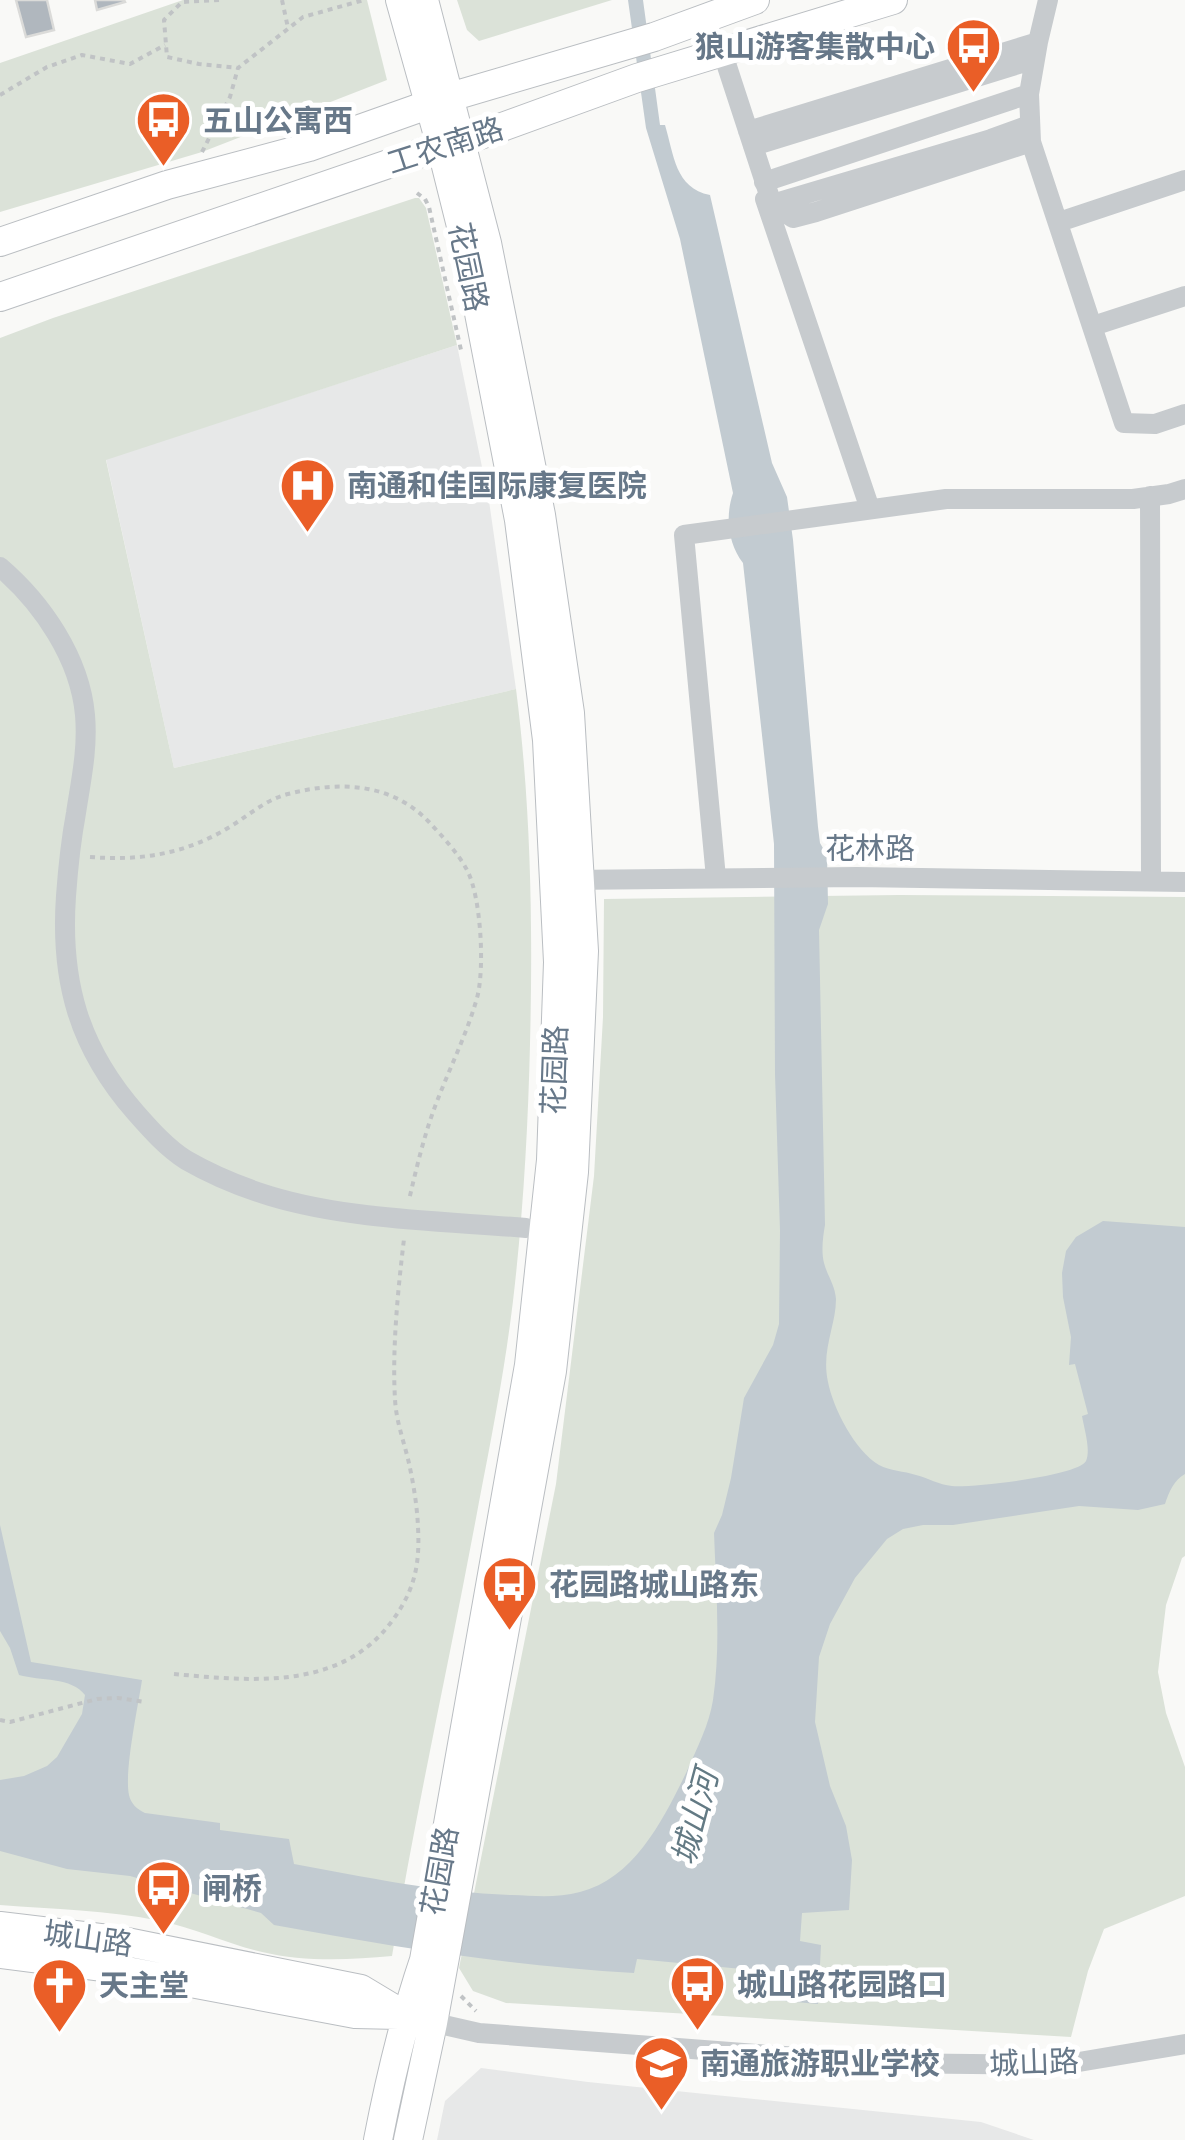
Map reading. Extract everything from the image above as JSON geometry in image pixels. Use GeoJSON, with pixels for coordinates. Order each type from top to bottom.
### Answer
{"type":"FeatureCollection","features":[{"type":"Feature","properties":{"kind":"main road","name":"花园路"},"geometry":{"type":"LineString","coordinates":[[400,0],[440,101]]}},
{"type":"Feature","properties":{"kind":"main road","name":"花园路"},"geometry":{"type":"LineString","coordinates":[[408,2140],[419,2019],[434,1962],[529,1365],[551,1160],[558,962],[568,879],[519,520],[424,0]]}},
{"type":"Feature","properties":{"kind":"main road","name":"工农南路"},"geometry":{"type":"LineString","coordinates":[[0,242],[167,185],[310,147],[440,101],[654,37],[756,0]]}},
{"type":"Feature","properties":{"kind":"main road","name":"工农南路"},"geometry":{"type":"LineString","coordinates":[[0,296],[646,76],[893,0]]}},
{"type":"Feature","properties":{"kind":"main road","name":"城山路"},"geometry":{"type":"LineString","coordinates":[[0,1926],[117,1940],[361,1989],[419,2019]]}},
{"type":"Feature","properties":{"kind":"main road","name":"城山路"},"geometry":{"type":"LineString","coordinates":[[0,1954],[111,1968],[355,2014],[419,2019]]}},
{"type":"Feature","properties":{"kind":"main road","name":"花园路"},"geometry":{"type":"LineString","coordinates":[[378,2140],[392,2070],[419,2019]]}},
{"type":"Feature","properties":{"kind":"street"},"geometry":{"type":"LineString","coordinates":[[1048,0],[1028,94],[1030,134],[1124,423],[1155,424],[1185,414]]}},
{"type":"Feature","properties":{"kind":"street"},"geometry":{"type":"LineString","coordinates":[[870,509],[745,142],[1036,50]]}},
{"type":"Feature","properties":{"kind":"street"},"geometry":{"type":"LineString","coordinates":[[722,51],[772,204],[793,218],[1030,134]]}},
{"type":"Feature","properties":{"kind":"street"},"geometry":{"type":"LineString","coordinates":[[764,182],[1028,94]]}},
{"type":"Feature","properties":{"kind":"street"},"geometry":{"type":"LineString","coordinates":[[1059,222],[1185,180]]}},
{"type":"Feature","properties":{"kind":"street"},"geometry":{"type":"LineString","coordinates":[[1093,326],[1185,296]]}},
{"type":"Feature","properties":{"kind":"street"},"geometry":{"type":"LineString","coordinates":[[716,878],[684,535],[946,499],[1114,499],[1185,489]]}},
{"type":"Feature","properties":{"kind":"street"},"geometry":{"type":"LineString","coordinates":[[1150,496],[1151,881]]}},
{"type":"Feature","properties":{"kind":"street"},"geometry":{"type":"LineString","coordinates":[[0,567],[42,610],[66,652],[85,711],[86,748],[70,856],[65,933],[75,1008],[116,1089],[146,1125],[184,1158],[266,1195],[318,1208],[526,1228]]}},
{"type":"Feature","properties":{"kind":"street","name":"花林路"},"geometry":{"type":"LineString","coordinates":[[568,879],[857,877],[1185,882]]}},
{"type":"Feature","properties":{"kind":"street","name":"城山路"},"geometry":{"type":"LineString","coordinates":[[419,2019],[479,2033],[878,2063],[1060,2065],[1185,2044]]}},
{"type":"Feature","properties":{"kind":"path"},"geometry":{"type":"LineString","coordinates":[[219,0],[182,2],[164,20],[167,57],[238,68]]}},
{"type":"Feature","properties":{"kind":"path"},"geometry":{"type":"LineString","coordinates":[[282,0],[288,28]]}},
{"type":"Feature","properties":{"kind":"path"},"geometry":{"type":"LineString","coordinates":[[202,152],[230,97],[238,68],[302,17],[364,0]]}},
{"type":"Feature","properties":{"kind":"path"},"geometry":{"type":"LineString","coordinates":[[0,95],[47,67],[82,55],[130,64],[165,46]]}},
{"type":"Feature","properties":{"kind":"path"},"geometry":{"type":"LineString","coordinates":[[417,194],[425,198],[429,207],[461,350]]}},
{"type":"Feature","properties":{"kind":"path"},"geometry":{"type":"LineString","coordinates":[[70,856],[118,860],[164,855],[207,840],[278,797],[330,786],[360,787],[391,794],[430,823],[467,869],[474,888],[481,946],[480,982],[424,1141],[407,1218],[398,1295],[394,1402],[416,1500],[418,1552],[414,1582],[387,1628],[364,1650],[338,1665],[275,1679],[174,1674]]}},
{"type":"Feature","properties":{"kind":"path"},"geometry":{"type":"LineString","coordinates":[[0,1720],[10,1722],[110,1698],[146,1702]]}},
{"type":"Feature","properties":{"kind":"shaded area"},"geometry":{"type":"Polygon","coordinates":[[[183,0],[367,0],[387,80],[202,152],[0,212],[0,63],[183,0]]]}},
{"type":"Feature","properties":{"kind":"shaded area"},"geometry":{"type":"Polygon","coordinates":[[[457,0],[612,0],[479,41],[467,30],[457,0]]]}},
{"type":"Feature","properties":{"kind":"shaded area"},"geometry":{"type":"Polygon","coordinates":[[[415,198],[426,208],[457,345],[106,460],[174,768],[516,689],[530,866],[530,1044],[520,1237],[502,1376],[392,1956],[310,1959],[262,1952],[140,1917],[0,1905],[0,338],[415,198]]]}},
{"type":"Feature","properties":{"kind":"shaded area","name":"南通和佳国际康复医院"},"geometry":{"type":"Polygon","coordinates":[[[457,345],[489,501],[516,689],[174,768],[106,459],[457,345]]]}},
{"type":"Feature","properties":{"kind":"shaded area"},"geometry":{"type":"Polygon","coordinates":[[[1185,897],[1185,1556],[1166,1605],[1158,1672],[1166,1713],[1185,1767],[1185,1896],[1104,1929],[1088,1971],[1071,2037],[506,2003],[473,1991],[459,1968],[556,1484],[594,1176],[603,1017],[604,899],[1185,897]]]}},
{"type":"Feature","properties":{"kind":"shaded area","name":"南通旅游职业学校"},"geometry":{"type":"Polygon","coordinates":[[[481,2068],[981,2122],[1034,2140],[437,2140],[445,2101],[481,2068]]]}},
{"type":"Feature","properties":{"kind":"water","name":"城山河"},"geometry":{"type":"Polygon","coordinates":[[[628,0],[643,0],[660,125],[665,125],[678,169],[689,185],[710,195],[772,463],[787,497],[818,827],[827,855],[828,904],[819,930],[825,1225],[822,1249],[836,1299],[826,1370],[846,1428],[879,1465],[947,1485],[1023,1480],[1079,1466],[1087,1456],[1082,1416],[1088,1414],[1075,1364],[1069,1365],[1071,1337],[1062,1273],[1066,1251],[1076,1237],[1103,1221],[1185,1227],[1185,1474],[1175,1483],[1165,1504],[1138,1510],[1079,1506],[903,1529],[887,1539],[855,1578],[830,1624],[819,1657],[815,1722],[830,1786],[846,1826],[852,1860],[849,1910],[802,1913],[800,1941],[821,1945],[818,2004],[761,1999],[763,1971],[637,1959],[634,1973],[543,1966],[274,1925],[261,1913],[130,1876],[67,1869],[0,1851],[0,1780],[24,1776],[57,1757],[82,1714],[85,1695],[64,1682],[19,1675],[0,1631],[0,1525],[31,1662],[142,1680],[128,1771],[129,1795],[135,1806],[145,1813],[220,1823],[220,1830],[289,1839],[294,1864],[485,1894],[538,1896],[580,1892],[617,1874],[646,1844],[678,1789],[706,1727],[717,1659],[714,1533],[731,1478],[744,1398],[773,1345],[779,1324],[774,844],[743,563],[729,530],[733,493],[680,239],[646,128],[628,0]]]}},
{"type":"Feature","properties":{"kind":"building"},"geometry":{"type":"Polygon","coordinates":[[[16,0],[47,0],[54,30],[26,37],[16,0]]]}},
{"type":"Feature","properties":{"kind":"building"},"geometry":{"type":"Polygon","coordinates":[[[95,0],[124,0],[125,2],[97,10],[95,0]]]}},
{"type":"Feature","properties":{"kind":"place","name":"狼山游客集散中心"},"geometry":{"type":"Point","coordinates":[974,95]}},
{"type":"Feature","properties":{"kind":"place","name":"五山公寓西"},"geometry":{"type":"Point","coordinates":[164,169]}},
{"type":"Feature","properties":{"kind":"place","name":"南通和佳国际康复医院"},"geometry":{"type":"Point","coordinates":[308,534]}},
{"type":"Feature","properties":{"kind":"place","name":"花园路城山路东"},"geometry":{"type":"Point","coordinates":[510,1633]}},
{"type":"Feature","properties":{"kind":"place","name":"闸桥"},"geometry":{"type":"Point","coordinates":[163,1937]}},
{"type":"Feature","properties":{"kind":"place","name":"城山路花园路口"},"geometry":{"type":"Point","coordinates":[698,2033]}},
{"type":"Feature","properties":{"kind":"place","name":"天主堂"},"geometry":{"type":"Point","coordinates":[60,2034]}},
{"type":"Feature","properties":{"kind":"place","name":"南通旅游职业学校"},"geometry":{"type":"Point","coordinates":[661,2112]}}]}
